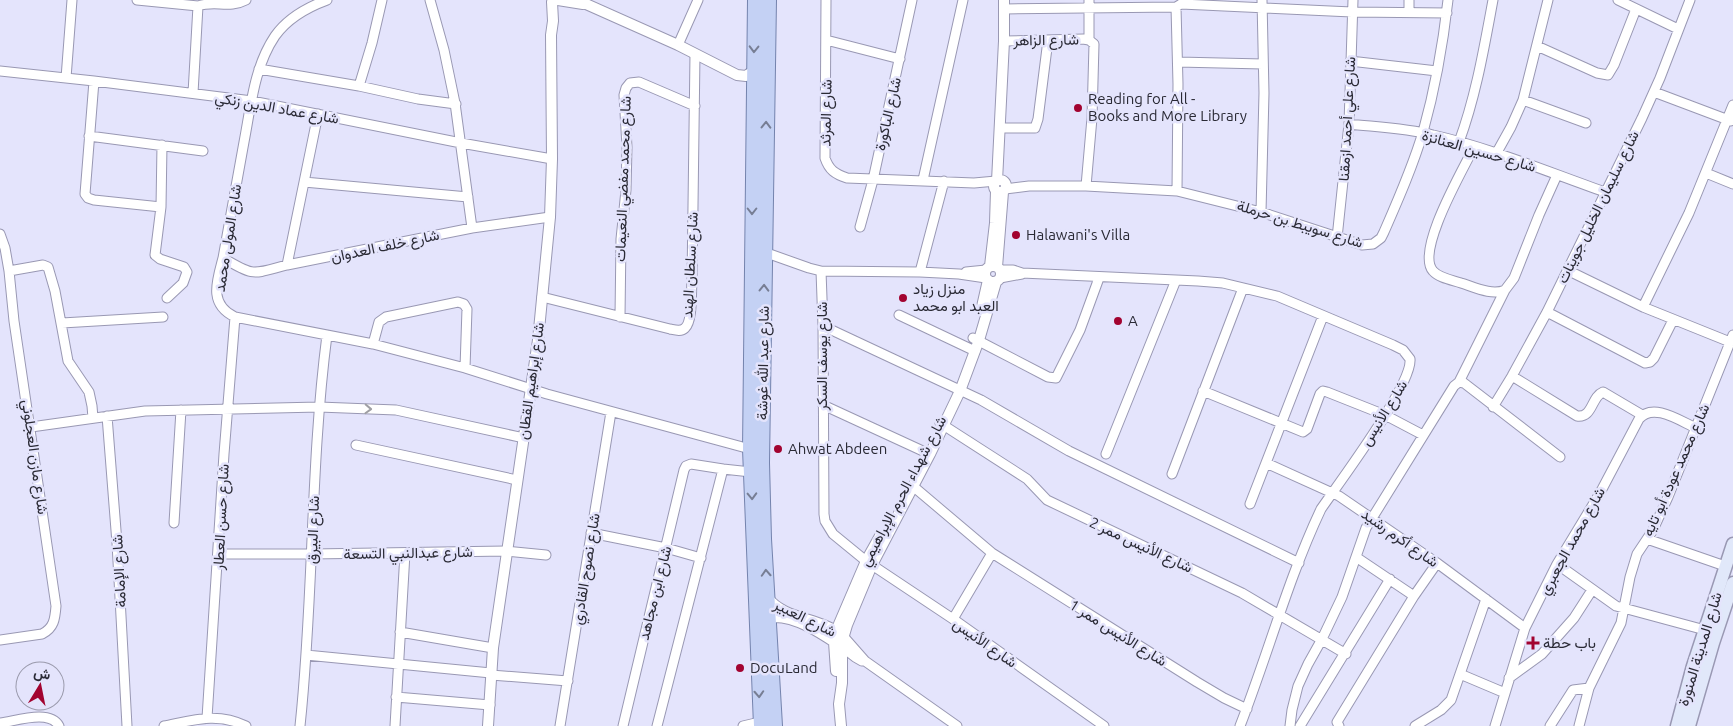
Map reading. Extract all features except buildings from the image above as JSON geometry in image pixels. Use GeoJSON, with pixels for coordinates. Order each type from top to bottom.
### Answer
{"type":"FeatureCollection","features":[{"type":"Feature","properties":{"kind":"main road","name":"شارع عبد الله غوشة"},"geometry":{"type":"LineString","coordinates":[[754,0],[750,449],[761,724]]}},
{"type":"Feature","properties":{"kind":"main road","name":"شارع عبد الله غوشة"},"geometry":{"type":"LineString","coordinates":[[769,0],[762,463],[775,726]]}},
{"type":"Feature","properties":{"kind":"main road","name":"شارع المدينة المنورة"},"geometry":{"type":"LineString","coordinates":[[1678,726],[1686,688],[1733,544]]}},
{"type":"Feature","properties":{"kind":"main road","name":"شارع المدينة المنورة"},"geometry":{"type":"LineString","coordinates":[[1689,726],[1733,583]]}},
{"type":"Feature","properties":{"kind":"street"},"geometry":{"type":"LineString","coordinates":[[66,78],[72,0]]}},
{"type":"Feature","properties":{"kind":"street"},"geometry":{"type":"LineString","coordinates":[[137,0],[198,6],[210,1],[239,4],[246,0]]}},
{"type":"Feature","properties":{"kind":"street","name":"شارع المولى محمد"},"geometry":{"type":"LineString","coordinates":[[235,317],[223,310],[217,297],[218,276],[259,69],[275,36],[288,23],[314,5],[327,0]]}},
{"type":"Feature","properties":{"kind":"street"},"geometry":{"type":"LineString","coordinates":[[359,86],[382,0]]}},
{"type":"Feature","properties":{"kind":"street"},"geometry":{"type":"LineString","coordinates":[[430,0],[456,104],[472,228]]}},
{"type":"Feature","properties":{"kind":"street"},"geometry":{"type":"LineString","coordinates":[[678,45],[698,0]]}},
{"type":"Feature","properties":{"kind":"street","name":"شارع المرثد"},"geometry":{"type":"LineString","coordinates":[[826,0],[825,158],[828,167],[838,175],[847,178],[944,181],[1000,186]]}},
{"type":"Feature","properties":{"kind":"street","name":"شارع الباكورة"},"geometry":{"type":"LineString","coordinates":[[860,227],[874,180],[912,0]]}},
{"type":"Feature","properties":{"kind":"street"},"geometry":{"type":"LineString","coordinates":[[923,180],[963,0]]}},
{"type":"Feature","properties":{"kind":"street","name":"شارع علي أحمد ازمقنا"},"geometry":{"type":"LineString","coordinates":[[1337,238],[1349,124],[1353,0]]}},
{"type":"Feature","properties":{"kind":"street"},"geometry":{"type":"LineString","coordinates":[[1408,12],[1409,0]]}},
{"type":"Feature","properties":{"kind":"street","name":"شارع سويبط بن حرملة"},"geometry":{"type":"LineString","coordinates":[[1000,186],[1086,186],[1177,190],[1260,212],[1337,238],[1368,246],[1373,244],[1381,238],[1399,198],[1423,133],[1437,71],[1448,0]]}},
{"type":"Feature","properties":{"kind":"street"},"geometry":{"type":"LineString","coordinates":[[1459,142],[1469,113],[1480,69],[1493,0]]}},
{"type":"Feature","properties":{"kind":"street"},"geometry":{"type":"LineString","coordinates":[[1496,154],[1523,100],[1548,0]]}},
{"type":"Feature","properties":{"kind":"street"},"geometry":{"type":"LineString","coordinates":[[1618,0],[1678,29]]}},
{"type":"Feature","properties":{"kind":"street","name":"شارع سليمان الخليل جوينات"},"geometry":{"type":"LineString","coordinates":[[1493,407],[1547,312],[1654,92],[1690,0]]}},
{"type":"Feature","properties":{"kind":"street"},"geometry":{"type":"LineString","coordinates":[[551,1],[580,2],[678,45],[737,75],[746,76],[753,71]]}},
{"type":"Feature","properties":{"kind":"street","name":"شارع إبراهيم القطان"},"geometry":{"type":"LineString","coordinates":[[488,726],[493,648],[531,389],[550,217],[552,158],[551,35],[547,20],[551,1]]}},
{"type":"Feature","properties":{"kind":"street"},"geometry":{"type":"LineString","coordinates":[[1005,4],[1262,4],[1352,12],[1447,13]]}},
{"type":"Feature","properties":{"kind":"street","name":"شارع شهداء الحرم الإبراهيمي"},"geometry":{"type":"LineString","coordinates":[[869,563],[914,487],[958,390],[976,339],[993,274],[995,223],[1000,186],[999,159],[1005,4]]}},
{"type":"Feature","properties":{"kind":"street"},"geometry":{"type":"LineString","coordinates":[[1089,4],[1089,40]]}},
{"type":"Feature","properties":{"kind":"street"},"geometry":{"type":"LineString","coordinates":[[1177,190],[1179,4]]}},
{"type":"Feature","properties":{"kind":"street"},"geometry":{"type":"LineString","coordinates":[[1260,212],[1264,102],[1262,4]]}},
{"type":"Feature","properties":{"kind":"street"},"geometry":{"type":"LineString","coordinates":[[193,93],[198,6]]}},
{"type":"Feature","properties":{"kind":"street"},"geometry":{"type":"LineString","coordinates":[[1537,46],[1597,74],[1608,74],[1614,65],[1636,9]]}},
{"type":"Feature","properties":{"kind":"street"},"geometry":{"type":"LineString","coordinates":[[826,40],[900,59]]}},
{"type":"Feature","properties":{"kind":"street","name":"شارع الزاهر"},"geometry":{"type":"LineString","coordinates":[[1004,40],[1089,40],[1094,44],[1092,118],[1086,186]]}},
{"type":"Feature","properties":{"kind":"street"},"geometry":{"type":"LineString","coordinates":[[1000,128],[1036,128],[1048,40]]}},
{"type":"Feature","properties":{"kind":"street","name":"شارع سلطان الهند"},"geometry":{"type":"LineString","coordinates":[[542,297],[678,331],[684,329],[688,324],[692,281],[696,106],[695,54]]}},
{"type":"Feature","properties":{"kind":"street"},"geometry":{"type":"LineString","coordinates":[[1350,61],[1437,71]]}},
{"type":"Feature","properties":{"kind":"street"},"geometry":{"type":"LineString","coordinates":[[1178,62],[1263,64]]}},
{"type":"Feature","properties":{"kind":"street"},"geometry":{"type":"LineString","coordinates":[[259,69],[359,86],[418,99],[456,104]]}},
{"type":"Feature","properties":{"kind":"street","name":"شارع عماد الدين زنكي"},"geometry":{"type":"LineString","coordinates":[[0,71],[252,101],[461,143],[552,158]]}},
{"type":"Feature","properties":{"kind":"street"},"geometry":{"type":"LineString","coordinates":[[94,81],[84,192],[86,197],[94,200],[161,207]]}},
{"type":"Feature","properties":{"kind":"street","name":"شارع محمد مفضي النعيمات"},"geometry":{"type":"LineString","coordinates":[[620,318],[627,147],[624,95],[626,88],[630,83],[639,82],[696,106]]}},
{"type":"Feature","properties":{"kind":"street"},"geometry":{"type":"LineString","coordinates":[[1654,92],[1730,120]]}},
{"type":"Feature","properties":{"kind":"street"},"geometry":{"type":"LineString","coordinates":[[1523,100],[1586,123]]}},
{"type":"Feature","properties":{"kind":"street"},"geometry":{"type":"LineString","coordinates":[[1643,307],[1683,226],[1730,120],[1733,105]]}},
{"type":"Feature","properties":{"kind":"street"},"geometry":{"type":"LineString","coordinates":[[287,265],[318,114]]}},
{"type":"Feature","properties":{"kind":"street","name":"شارع حسين العنانزة"},"geometry":{"type":"LineString","coordinates":[[1349,124],[1423,133],[1459,142],[1605,192]]}},
{"type":"Feature","properties":{"kind":"street"},"geometry":{"type":"LineString","coordinates":[[89,136],[202,151]]}},
{"type":"Feature","properties":{"kind":"street"},"geometry":{"type":"LineString","coordinates":[[162,145],[161,207],[155,255],[160,259],[184,267],[187,272],[183,283],[167,298]]}},
{"type":"Feature","properties":{"kind":"street"},"geometry":{"type":"LineString","coordinates":[[1474,147],[1436,228],[1428,258],[1430,266],[1438,274],[1493,292],[1505,290]]}},
{"type":"Feature","properties":{"kind":"street"},"geometry":{"type":"LineString","coordinates":[[1706,173],[1733,184]]}},
{"type":"Feature","properties":{"kind":"street"},"geometry":{"type":"LineString","coordinates":[[1290,726],[1298,686],[1342,597],[1364,533],[1372,517],[1454,386],[1459,382],[1505,290],[1514,278],[1557,175]]}},
{"type":"Feature","properties":{"kind":"street"},"geometry":{"type":"LineString","coordinates":[[920,272],[944,181]]}},
{"type":"Feature","properties":{"kind":"street"},"geometry":{"type":"LineString","coordinates":[[304,182],[468,197]]}},
{"type":"Feature","properties":{"kind":"street","name":"شارع خلف العدوان"},"geometry":{"type":"LineString","coordinates":[[223,258],[245,272],[252,273],[472,228],[550,217]]}},
{"type":"Feature","properties":{"kind":"street","name":"شارع مازن العجلوني"},"geometry":{"type":"LineString","coordinates":[[0,234],[3,239],[9,271],[14,321],[56,606],[51,628],[42,634],[0,640]]}},
{"type":"Feature","properties":{"kind":"street"},"geometry":{"type":"LineString","coordinates":[[764,252],[821,271],[993,274]]}},
{"type":"Feature","properties":{"kind":"street"},"geometry":{"type":"LineString","coordinates":[[9,271],[41,266],[48,267],[55,291],[68,361],[88,392],[93,418]]}},
{"type":"Feature","properties":{"kind":"street"},"geometry":{"type":"LineString","coordinates":[[1566,270],[1673,320],[1732,339]]}},
{"type":"Feature","properties":{"kind":"street","name":"شارع يوسف السكر"},"geometry":{"type":"LineString","coordinates":[[821,271],[825,522],[833,534],[869,563]]}},
{"type":"Feature","properties":{"kind":"street","name":"شارع الأنيس"},"geometry":{"type":"LineString","coordinates":[[993,274],[1223,283],[1277,296],[1393,345],[1403,350],[1410,359],[1409,372],[1405,382],[1385,415],[1321,509],[1313,526],[1279,614],[1240,726]]}},
{"type":"Feature","properties":{"kind":"street"},"geometry":{"type":"LineString","coordinates":[[976,339],[1048,377],[1056,378],[1080,330],[1099,278]]}},
{"type":"Feature","properties":{"kind":"street"},"geometry":{"type":"LineString","coordinates":[[1106,454],[1176,280]]}},
{"type":"Feature","properties":{"kind":"street"},"geometry":{"type":"LineString","coordinates":[[1172,474],[1243,288]]}},
{"type":"Feature","properties":{"kind":"street"},"geometry":{"type":"LineString","coordinates":[[373,344],[379,322],[386,317],[458,302],[464,304],[468,316],[466,368]]}},
{"type":"Feature","properties":{"kind":"street"},"geometry":{"type":"LineString","coordinates":[[1547,312],[1646,363],[1654,358],[1673,320]]}},
{"type":"Feature","properties":{"kind":"street"},"geometry":{"type":"LineString","coordinates":[[899,315],[972,350]]}},
{"type":"Feature","properties":{"kind":"street"},"geometry":{"type":"LineString","coordinates":[[1250,504],[1323,316]]}},
{"type":"Feature","properties":{"kind":"street"},"geometry":{"type":"LineString","coordinates":[[62,324],[163,317]]}},
{"type":"Feature","properties":{"kind":"street"},"geometry":{"type":"LineString","coordinates":[[235,317],[373,344],[466,368],[531,389],[750,449]]}},
{"type":"Feature","properties":{"kind":"street","name":"شارع حسن العطار"},"geometry":{"type":"LineString","coordinates":[[207,718],[235,317]]}},
{"type":"Feature","properties":{"kind":"street"},"geometry":{"type":"LineString","coordinates":[[823,326],[982,400],[1069,452],[1299,563]]}},
{"type":"Feature","properties":{"kind":"street","name":"شارع البيرق"},"geometry":{"type":"LineString","coordinates":[[300,726],[306,655],[319,407],[327,335]]}},
{"type":"Feature","properties":{"kind":"street","name":"شارع محمد عودة أبو تايه"},"geometry":{"type":"LineString","coordinates":[[1579,726],[1588,688],[1617,633],[1633,566],[1665,504],[1732,339]]}},
{"type":"Feature","properties":{"kind":"street"},"geometry":{"type":"LineString","coordinates":[[1512,376],[1577,416],[1588,413],[1597,396],[1603,392],[1642,415],[1648,412],[1662,413],[1696,428]]}},
{"type":"Feature","properties":{"kind":"street"},"geometry":{"type":"LineString","coordinates":[[1459,382],[1464,383],[1560,457]]}},
{"type":"Feature","properties":{"kind":"street"},"geometry":{"type":"LineString","coordinates":[[1203,391],[1296,430],[1306,431],[1323,391],[1385,415],[1424,435]]}},
{"type":"Feature","properties":{"kind":"street"},"geometry":{"type":"LineString","coordinates":[[823,405],[925,452]]}},
{"type":"Feature","properties":{"kind":"street"},"geometry":{"type":"LineString","coordinates":[[31,427],[145,411],[319,407],[396,410],[524,438]]}},
{"type":"Feature","properties":{"kind":"street"},"geometry":{"type":"LineString","coordinates":[[174,523],[181,410]]}},
{"type":"Feature","properties":{"kind":"street","name":"شارع نصوح القادري"},"geometry":{"type":"LineString","coordinates":[[560,726],[612,412]]}},
{"type":"Feature","properties":{"kind":"street","name":"شارع محمد الجعبري"},"geometry":{"type":"LineString","coordinates":[[1495,726],[1525,628],[1557,564],[1600,492],[1634,426],[1642,415]]}},
{"type":"Feature","properties":{"kind":"street","name":"شارع الإمامة"},"geometry":{"type":"LineString","coordinates":[[107,416],[118,543],[127,726]]}},
{"type":"Feature","properties":{"kind":"street","name":"شارع شهداء الحرم الإبراهيمي"},"geometry":{"type":"LineString","coordinates":[[841,726],[837,697],[839,639],[869,563],[925,452],[942,424]]}},
{"type":"Feature","properties":{"kind":"street","name":"شارع الأنيس ممر 2"},"geometry":{"type":"LineString","coordinates":[[942,424],[1027,479],[1047,500],[1242,593],[1346,654]]}},
{"type":"Feature","properties":{"kind":"street"},"geometry":{"type":"LineString","coordinates":[[356,445],[518,480]]}},
{"type":"Feature","properties":{"kind":"street","name":"شارع أكرم رشيد"},"geometry":{"type":"LineString","coordinates":[[1266,463],[1332,493],[1372,517],[1525,628]]}},
{"type":"Feature","properties":{"kind":"street","name":"شارع ابن مجاهد"},"geometry":{"type":"LineString","coordinates":[[623,726],[684,470],[686,466],[691,464],[723,469]]}},
{"type":"Feature","properties":{"kind":"street"},"geometry":{"type":"LineString","coordinates":[[657,726],[723,469],[751,472]]}},
{"type":"Feature","properties":{"kind":"street","name":"شارع الأنيس ممر 1"},"geometry":{"type":"LineString","coordinates":[[914,487],[992,553],[1197,682],[1247,709]]}},
{"type":"Feature","properties":{"kind":"street"},"geometry":{"type":"LineString","coordinates":[[591,533],[666,548],[701,558]]}},
{"type":"Feature","properties":{"kind":"street"},"geometry":{"type":"LineString","coordinates":[[1647,539],[1725,566]]}},
{"type":"Feature","properties":{"kind":"street","name":"شارع عبدالنبي التسعة"},"geometry":{"type":"LineString","coordinates":[[219,554],[506,551],[546,555]]}},
{"type":"Feature","properties":{"kind":"street"},"geometry":{"type":"LineString","coordinates":[[395,726],[405,553]]}},
{"type":"Feature","properties":{"kind":"street"},"geometry":{"type":"LineString","coordinates":[[952,619],[992,553]]}},
{"type":"Feature","properties":{"kind":"street"},"geometry":{"type":"LineString","coordinates":[[1356,557],[1414,596]]}},
{"type":"Feature","properties":{"kind":"street","name":"شارع الأنيس"},"geometry":{"type":"LineString","coordinates":[[869,563],[1104,726]]}},
{"type":"Feature","properties":{"kind":"street"},"geometry":{"type":"LineString","coordinates":[[1337,725],[1414,596],[1437,563]]}},
{"type":"Feature","properties":{"kind":"street"},"geometry":{"type":"LineString","coordinates":[[1557,564],[1616,606],[1705,630]]}},
{"type":"Feature","properties":{"kind":"street"},"geometry":{"type":"LineString","coordinates":[[1300,726],[1390,580]]}},
{"type":"Feature","properties":{"kind":"street"},"geometry":{"type":"LineString","coordinates":[[1509,678],[1542,654],[1574,618],[1592,590]]}},
{"type":"Feature","properties":{"kind":"street","name":"شارع العبير"},"geometry":{"type":"LineString","coordinates":[[768,598],[773,605],[839,639]]}},
{"type":"Feature","properties":{"kind":"street"},"geometry":{"type":"LineString","coordinates":[[1415,726],[1441,710],[1452,700],[1486,599]]}},
{"type":"Feature","properties":{"kind":"street","name":"شارع العبير"},"geometry":{"type":"LineString","coordinates":[[769,624],[773,617],[784,618],[839,639]]}},
{"type":"Feature","properties":{"kind":"street"},"geometry":{"type":"LineString","coordinates":[[400,632],[493,648]]}},
{"type":"Feature","properties":{"kind":"street"},"geometry":{"type":"LineString","coordinates":[[839,639],[865,661],[956,726]]}},
{"type":"Feature","properties":{"kind":"street"},"geometry":{"type":"LineString","coordinates":[[306,655],[568,680]]}},
{"type":"Feature","properties":{"kind":"street"},"geometry":{"type":"LineString","coordinates":[[1460,674],[1505,693]]}},
{"type":"Feature","properties":{"kind":"street"},"geometry":{"type":"LineString","coordinates":[[1550,726],[1573,690],[1588,688]]}},
{"type":"Feature","properties":{"kind":"street"},"geometry":{"type":"LineString","coordinates":[[396,697],[490,705]]}},
{"type":"Feature","properties":{"kind":"street"},"geometry":{"type":"LineString","coordinates":[[0,723],[42,717],[52,719],[59,726]]}},
{"type":"Feature","properties":{"kind":"street"},"geometry":{"type":"LineString","coordinates":[[164,726],[207,718],[225,718],[246,726]]}},
{"type":"Feature","properties":{"kind":"street"},"geometry":{"type":"LineString","coordinates":[[743,726],[761,724]]}},
{"type":"Feature","properties":{"kind":"place","name":"Reading for All - Books and More Library"},"geometry":{"type":"Point","coordinates":[1078,108]}},
{"type":"Feature","properties":{"kind":"place","name":"Halawani's Villa"},"geometry":{"type":"Point","coordinates":[1016,235]}},
{"type":"Feature","properties":{"kind":"place","name":"منزل زياد العبد ابو محمد"},"geometry":{"type":"Point","coordinates":[903,298]}},
{"type":"Feature","properties":{"kind":"place","name":"A"},"geometry":{"type":"Point","coordinates":[1118,321]}},
{"type":"Feature","properties":{"kind":"place","name":"Ahwat Abdeen"},"geometry":{"type":"Point","coordinates":[778,449]}},
{"type":"Feature","properties":{"kind":"place","name":"باب حطة"},"geometry":{"type":"Point","coordinates":[1533,643]}},
{"type":"Feature","properties":{"kind":"place","name":"DocuLand"},"geometry":{"type":"Point","coordinates":[740,668]}}]}
